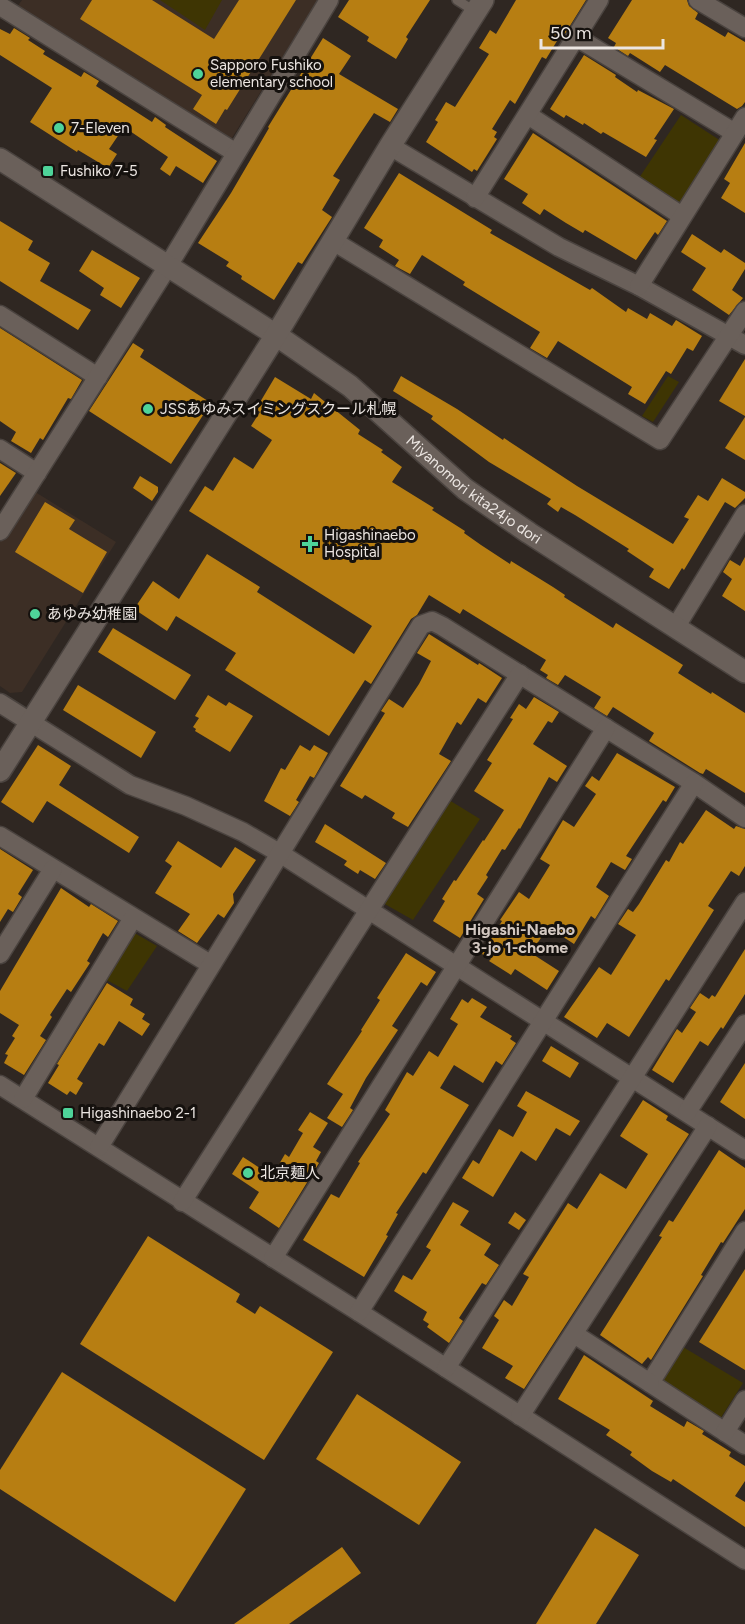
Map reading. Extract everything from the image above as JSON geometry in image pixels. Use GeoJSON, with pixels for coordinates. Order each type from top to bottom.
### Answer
{"type":"FeatureCollection","features":[{"type":"Feature","properties":{"kind":"street"},"geometry":{"type":"LineString","coordinates":[[0,531],[168,266],[329,0]]}},
{"type":"Feature","properties":{"kind":"street"},"geometry":{"type":"LineString","coordinates":[[475,198],[599,0]]}},
{"type":"Feature","properties":{"kind":"street"},"geometry":{"type":"LineString","coordinates":[[698,0],[745,28]]}},
{"type":"Feature","properties":{"kind":"street"},"geometry":{"type":"LineString","coordinates":[[7,5],[236,153]]}},
{"type":"Feature","properties":{"kind":"street"},"geometry":{"type":"LineString","coordinates":[[0,771],[276,335],[390,146],[479,6]]}},
{"type":"Feature","properties":{"kind":"street"},"geometry":{"type":"LineString","coordinates":[[576,37],[735,133]]}},
{"type":"Feature","properties":{"kind":"street"},"geometry":{"type":"LineString","coordinates":[[528,115],[682,216]]}},
{"type":"Feature","properties":{"kind":"street"},"geometry":{"type":"LineString","coordinates":[[639,286],[745,117]]}},
{"type":"Feature","properties":{"kind":"street"},"geometry":{"type":"LineString","coordinates":[[390,146],[559,247],[639,286],[737,340]]}},
{"type":"Feature","properties":{"kind":"street","name":"Miyanomori kita24jo dori"},"geometry":{"type":"LineString","coordinates":[[0,159],[276,335],[350,386],[465,489],[528,533],[745,672]]}},
{"type":"Feature","properties":{"kind":"street"},"geometry":{"type":"LineString","coordinates":[[333,241],[660,440],[737,340],[745,311]]}},
{"type":"Feature","properties":{"kind":"street"},"geometry":{"type":"LineString","coordinates":[[0,315],[98,377]]}},
{"type":"Feature","properties":{"kind":"street"},"geometry":{"type":"LineString","coordinates":[[0,449],[37,473]]}},
{"type":"Feature","properties":{"kind":"street"},"geometry":{"type":"LineString","coordinates":[[675,628],[745,514]]}},
{"type":"Feature","properties":{"kind":"street"},"geometry":{"type":"LineString","coordinates":[[99,1147],[421,625],[432,621],[694,783],[745,818]]}},
{"type":"Feature","properties":{"kind":"street"},"geometry":{"type":"LineString","coordinates":[[182,1202],[520,674]]}},
{"type":"Feature","properties":{"kind":"street"},"geometry":{"type":"LineString","coordinates":[[0,703],[130,784],[234,827],[281,854],[745,1150]]}},
{"type":"Feature","properties":{"kind":"street"},"geometry":{"type":"LineString","coordinates":[[273,1258],[606,728]]}},
{"type":"Feature","properties":{"kind":"street"},"geometry":{"type":"LineString","coordinates":[[359,1312],[694,783]]}},
{"type":"Feature","properties":{"kind":"street"},"geometry":{"type":"LineString","coordinates":[[0,836],[210,964]]}},
{"type":"Feature","properties":{"kind":"street"},"geometry":{"type":"LineString","coordinates":[[0,954],[53,869]]}},
{"type":"Feature","properties":{"kind":"street"},"geometry":{"type":"LineString","coordinates":[[446,1368],[745,902]]}},
{"type":"Feature","properties":{"kind":"street"},"geometry":{"type":"LineString","coordinates":[[23,1099],[132,918]]}},
{"type":"Feature","properties":{"kind":"street"},"geometry":{"type":"LineString","coordinates":[[687,1112],[745,1024]]}},
{"type":"Feature","properties":{"kind":"street"},"geometry":{"type":"LineString","coordinates":[[0,1085],[745,1560]]}},
{"type":"Feature","properties":{"kind":"street"},"geometry":{"type":"LineString","coordinates":[[520,1416],[708,1126]]}},
{"type":"Feature","properties":{"kind":"street"},"geometry":{"type":"LineString","coordinates":[[650,1383],[745,1231]]}},
{"type":"Feature","properties":{"kind":"street"},"geometry":{"type":"LineString","coordinates":[[574,1334],[745,1445]]}},
{"type":"Feature","properties":{"kind":"street"},"geometry":{"type":"LineString","coordinates":[[725,1432],[745,1400]]}},
{"type":"Feature","properties":{"kind":"lane"},"geometry":{"type":"LineString","coordinates":[[457,0],[479,6]]}},
{"type":"Feature","properties":{"kind":"shaded area","name":"Sapporo Fushiko elementary school"},"geometry":{"type":"Polygon","coordinates":[[[22,0],[318,0],[230,141],[17,7],[22,0]]]}},
{"type":"Feature","properties":{"kind":"shaded area"},"geometry":{"type":"Polygon","coordinates":[[[160,0],[222,0],[205,30],[160,0]]]}},
{"type":"Feature","properties":{"kind":"shaded area"},"geometry":{"type":"Polygon","coordinates":[[[681,115],[721,141],[679,205],[639,178],[681,115]]]}},
{"type":"Feature","properties":{"kind":"shaded area"},"geometry":{"type":"Polygon","coordinates":[[[668,376],[679,382],[653,422],[642,416],[668,376]]]}},
{"type":"Feature","properties":{"kind":"shaded area","name":"あゆみ幼稚園"},"geometry":{"type":"Polygon","coordinates":[[[32,490],[116,542],[22,692],[10,693],[0,686],[0,542],[32,490]]]}},
{"type":"Feature","properties":{"kind":"shaded area"},"geometry":{"type":"Polygon","coordinates":[[[449,800],[480,819],[413,920],[383,903],[449,800]]]}},
{"type":"Feature","properties":{"kind":"shaded area"},"geometry":{"type":"Polygon","coordinates":[[[131,931],[157,946],[127,991],[101,977],[131,931]]]}},
{"type":"Feature","properties":{"kind":"shaded area"},"geometry":{"type":"Polygon","coordinates":[[[683,1347],[743,1383],[720,1419],[660,1382],[683,1347]]]}},
{"type":"Feature","properties":{"kind":"building"},"geometry":{"type":"Polygon","coordinates":[[[92,0],[152,0],[214,39],[239,0],[296,0],[216,124],[193,109],[202,95],[80,19],[92,0]]]}},
{"type":"Feature","properties":{"kind":"building"},"geometry":{"type":"Polygon","coordinates":[[[349,0],[430,0],[406,37],[408,39],[396,59],[367,41],[369,37],[338,17],[349,0]]]}},
{"type":"Feature","properties":{"kind":"building"},"geometry":{"type":"Polygon","coordinates":[[[516,0],[586,0],[563,37],[560,36],[546,59],[542,57],[515,104],[510,100],[492,129],[497,132],[494,137],[497,139],[477,171],[474,169],[472,172],[426,142],[446,102],[455,107],[489,54],[479,48],[490,30],[496,34],[516,0]]]}},
{"type":"Feature","properties":{"kind":"building"},"geometry":{"type":"Polygon","coordinates":[[[632,0],[687,0],[689,6],[698,13],[695,19],[725,37],[728,32],[745,42],[745,102],[742,106],[737,109],[665,65],[660,72],[630,53],[628,56],[614,47],[616,43],[608,38],[632,0]]]}},
{"type":"Feature","properties":{"kind":"building"},"geometry":{"type":"Polygon","coordinates":[[[14,28],[45,51],[43,54],[81,77],[84,72],[99,81],[96,86],[152,122],[155,117],[166,125],[165,127],[217,161],[203,183],[176,166],[170,176],[160,169],[168,157],[124,127],[109,149],[117,154],[108,168],[78,150],[77,152],[30,122],[52,88],[0,55],[0,29],[10,34],[14,28]]]}},
{"type":"Feature","properties":{"kind":"building"},"geometry":{"type":"Polygon","coordinates":[[[323,38],[351,56],[339,74],[398,109],[390,122],[374,113],[360,134],[333,176],[340,180],[322,210],[332,217],[302,264],[298,262],[274,300],[241,279],[242,276],[226,266],[229,262],[198,243],[231,193],[268,127],[323,38]]]}},
{"type":"Feature","properties":{"kind":"building"},"geometry":{"type":"Polygon","coordinates":[[[584,55],[616,75],[615,77],[637,92],[638,90],[674,109],[654,139],[657,140],[646,157],[603,132],[601,134],[566,115],[564,118],[550,109],[584,55]]]}},
{"type":"Feature","properties":{"kind":"building"},"geometry":{"type":"Polygon","coordinates":[[[533,133],[667,221],[658,235],[655,232],[636,260],[585,230],[583,233],[544,209],[540,215],[522,203],[528,194],[504,179],[533,133]]]}},
{"type":"Feature","properties":{"kind":"building"},"geometry":{"type":"Polygon","coordinates":[[[745,143],[745,213],[721,198],[730,183],[724,179],[745,143]]]}},
{"type":"Feature","properties":{"kind":"building"},"geometry":{"type":"Polygon","coordinates":[[[399,173],[492,230],[490,233],[590,290],[592,288],[626,312],[628,308],[647,319],[650,313],[672,326],[676,320],[702,336],[693,351],[687,348],[671,374],[666,371],[645,404],[628,394],[632,387],[558,341],[547,358],[530,348],[540,332],[463,285],[465,282],[422,255],[410,274],[395,266],[399,260],[379,247],[383,240],[364,228],[399,173]]]}},
{"type":"Feature","properties":{"kind":"building"},"geometry":{"type":"Polygon","coordinates":[[[0,221],[33,241],[28,250],[50,263],[40,281],[91,310],[78,330],[0,281],[0,221]]]}},
{"type":"Feature","properties":{"kind":"building"},"geometry":{"type":"Polygon","coordinates":[[[692,234],[721,253],[724,249],[745,263],[745,269],[732,290],[743,298],[729,315],[692,290],[706,268],[681,252],[692,234]]]}},
{"type":"Feature","properties":{"kind":"building"},"geometry":{"type":"Polygon","coordinates":[[[92,250],[140,278],[121,308],[100,295],[104,288],[79,271],[92,250]]]}},
{"type":"Feature","properties":{"kind":"building"},"geometry":{"type":"Polygon","coordinates":[[[0,328],[82,380],[71,399],[68,398],[43,440],[40,438],[31,453],[11,441],[16,432],[0,421],[0,328]]]}},
{"type":"Feature","properties":{"kind":"building"},"geometry":{"type":"Polygon","coordinates":[[[133,343],[144,350],[140,357],[211,403],[171,464],[89,411],[133,343]]]}},
{"type":"Feature","properties":{"kind":"building"},"geometry":{"type":"Polygon","coordinates":[[[745,359],[745,416],[719,401],[745,359]]]}},
{"type":"Feature","properties":{"kind":"building"},"geometry":{"type":"Polygon","coordinates":[[[401,376],[673,544],[689,519],[684,517],[698,495],[708,501],[722,478],[745,492],[745,498],[735,508],[725,502],[684,570],[682,568],[669,589],[649,577],[654,569],[627,551],[629,549],[561,507],[558,512],[547,504],[551,499],[489,462],[431,419],[433,416],[393,391],[401,376]]]}},
{"type":"Feature","properties":{"kind":"building"},"geometry":{"type":"Polygon","coordinates":[[[275,377],[311,399],[314,393],[360,430],[358,434],[383,450],[381,452],[402,467],[392,482],[434,508],[432,510],[510,564],[511,561],[613,628],[616,623],[683,665],[678,673],[745,713],[745,793],[706,769],[703,774],[700,773],[649,741],[654,733],[613,707],[607,716],[594,708],[601,697],[565,675],[558,685],[546,678],[548,675],[540,670],[546,660],[463,609],[460,614],[429,595],[417,615],[411,619],[371,684],[365,680],[329,736],[225,670],[236,653],[176,616],[167,631],[134,609],[153,581],[179,599],[207,554],[260,587],[257,592],[354,654],[372,626],[189,511],[205,486],[213,491],[234,457],[253,469],[272,440],[251,426],[260,412],[256,409],[275,377]]]}},
{"type":"Feature","properties":{"kind":"building"},"geometry":{"type":"Polygon","coordinates":[[[745,417],[745,460],[725,448],[745,417]]]}},
{"type":"Feature","properties":{"kind":"building"},"geometry":{"type":"Polygon","coordinates":[[[0,463],[16,473],[0,496],[0,463]]]}},
{"type":"Feature","properties":{"kind":"building"},"geometry":{"type":"Polygon","coordinates":[[[140,476],[158,487],[158,492],[152,501],[133,488],[140,476]]]}},
{"type":"Feature","properties":{"kind":"building"},"geometry":{"type":"Polygon","coordinates":[[[45,502],[75,520],[69,529],[107,552],[83,593],[15,552],[45,502]]]}},
{"type":"Feature","properties":{"kind":"building"},"geometry":{"type":"Polygon","coordinates":[[[745,557],[745,611],[722,596],[732,579],[723,572],[730,560],[740,566],[745,557]]]}},
{"type":"Feature","properties":{"kind":"building"},"geometry":{"type":"Polygon","coordinates":[[[113,628],[191,675],[175,700],[98,652],[113,628]]]}},
{"type":"Feature","properties":{"kind":"building"},"geometry":{"type":"Polygon","coordinates":[[[429,634],[502,678],[486,703],[478,698],[461,725],[457,722],[439,754],[451,761],[408,827],[392,818],[395,813],[365,795],[362,799],[340,786],[385,713],[381,711],[389,699],[403,708],[419,684],[431,661],[417,653],[429,634]]]}},
{"type":"Feature","properties":{"kind":"building"},"geometry":{"type":"Polygon","coordinates":[[[78,685],[156,732],[141,758],[63,710],[78,685]]]}},
{"type":"Feature","properties":{"kind":"building"},"geometry":{"type":"Polygon","coordinates":[[[208,695],[226,706],[229,702],[253,716],[230,752],[195,731],[193,727],[199,718],[195,716],[208,695]]]}},
{"type":"Feature","properties":{"kind":"building"},"geometry":{"type":"Polygon","coordinates":[[[534,697],[559,712],[552,723],[548,721],[533,744],[567,766],[557,782],[549,777],[520,829],[505,850],[502,849],[477,894],[484,899],[460,938],[433,921],[445,901],[442,899],[454,880],[456,881],[504,810],[474,791],[492,763],[487,760],[513,719],[510,718],[519,704],[526,709],[534,697]]]}},
{"type":"Feature","properties":{"kind":"building"},"geometry":{"type":"Polygon","coordinates":[[[38,745],[71,766],[59,785],[139,837],[129,853],[47,801],[33,823],[1,802],[38,745]]]}},
{"type":"Feature","properties":{"kind":"building"},"geometry":{"type":"Polygon","coordinates":[[[300,745],[310,751],[314,745],[328,753],[314,778],[310,776],[290,816],[264,801],[281,768],[285,770],[300,745]]]}},
{"type":"Feature","properties":{"kind":"building"},"geometry":{"type":"Polygon","coordinates":[[[617,753],[675,787],[666,802],[663,800],[626,856],[632,859],[625,870],[611,862],[596,887],[609,896],[595,919],[591,916],[574,944],[548,927],[531,953],[559,971],[547,990],[515,969],[511,975],[482,954],[502,921],[500,920],[519,892],[529,899],[550,865],[540,859],[563,820],[574,827],[596,794],[585,786],[592,776],[599,781],[617,753]]]}},
{"type":"Feature","properties":{"kind":"building"},"geometry":{"type":"Polygon","coordinates":[[[706,810],[734,829],[736,826],[745,829],[745,866],[739,876],[731,871],[708,906],[714,910],[669,981],[666,979],[629,1037],[607,1023],[597,1038],[564,1017],[599,967],[611,975],[636,935],[618,924],[628,909],[633,912],[666,860],[669,862],[680,842],[683,844],[706,810]]]}},
{"type":"Feature","properties":{"kind":"building"},"geometry":{"type":"Polygon","coordinates":[[[325,824],[386,863],[375,879],[360,870],[358,874],[344,865],[347,861],[315,842],[325,824]]]}},
{"type":"Feature","properties":{"kind":"building"},"geometry":{"type":"Polygon","coordinates":[[[178,841],[221,868],[235,847],[256,860],[233,894],[234,903],[224,918],[218,914],[197,943],[178,931],[190,914],[155,893],[172,866],[165,861],[178,841]]]}},
{"type":"Feature","properties":{"kind":"building"},"geometry":{"type":"Polygon","coordinates":[[[0,849],[33,870],[18,894],[22,897],[13,912],[8,909],[0,922],[0,849]]]}},
{"type":"Feature","properties":{"kind":"building"},"geometry":{"type":"Polygon","coordinates":[[[61,888],[89,907],[91,904],[118,921],[108,937],[103,933],[87,961],[90,963],[71,992],[67,989],[50,1015],[52,1017],[40,1036],[46,1040],[24,1075],[4,1063],[8,1055],[5,1054],[15,1038],[12,1036],[19,1025],[0,1013],[0,991],[61,888]]]}},
{"type":"Feature","properties":{"kind":"building"},"geometry":{"type":"Polygon","coordinates":[[[745,949],[745,994],[723,1029],[721,1027],[708,1046],[700,1041],[673,1083],[652,1070],[677,1029],[682,1033],[696,1012],[690,1008],[700,993],[709,999],[712,995],[715,997],[745,949]]]}},
{"type":"Feature","properties":{"kind":"building"},"geometry":{"type":"Polygon","coordinates":[[[406,953],[436,972],[427,986],[421,982],[392,1026],[398,1030],[366,1078],[350,1108],[353,1110],[342,1127],[327,1118],[343,1094],[327,1084],[362,1031],[380,1000],[377,998],[406,953]]]}},
{"type":"Feature","properties":{"kind":"building"},"geometry":{"type":"Polygon","coordinates":[[[107,983],[133,999],[130,1005],[145,1014],[142,1019],[150,1024],[142,1036],[119,1021],[104,1046],[99,1043],[77,1079],[83,1083],[76,1095],[70,1091],[67,1095],[48,1083],[59,1065],[57,1064],[107,983]]]}},
{"type":"Feature","properties":{"kind":"building"},"geometry":{"type":"Polygon","coordinates":[[[472,998],[487,1007],[480,1017],[512,1036],[510,1039],[516,1043],[502,1065],[496,1061],[483,1083],[454,1065],[440,1088],[469,1105],[426,1174],[423,1172],[396,1213],[398,1214],[386,1235],[388,1236],[364,1277],[303,1240],[331,1194],[339,1198],[360,1163],[358,1162],[390,1114],[385,1110],[407,1072],[413,1076],[429,1051],[438,1057],[458,1024],[450,1019],[462,999],[468,1003],[472,998]]]}},
{"type":"Feature","properties":{"kind":"building"},"geometry":{"type":"Polygon","coordinates":[[[551,1046],[579,1063],[570,1078],[542,1061],[551,1046]]]}},
{"type":"Feature","properties":{"kind":"building"},"geometry":{"type":"Polygon","coordinates":[[[745,1063],[745,1119],[720,1102],[745,1063]]]}},
{"type":"Feature","properties":{"kind":"building"},"geometry":{"type":"Polygon","coordinates":[[[526,1091],[580,1121],[570,1136],[556,1128],[536,1161],[521,1151],[493,1197],[462,1178],[473,1160],[479,1164],[499,1129],[513,1137],[527,1112],[517,1106],[526,1091]]]}},
{"type":"Feature","properties":{"kind":"building"},"geometry":{"type":"Polygon","coordinates":[[[643,1100],[668,1116],[666,1120],[689,1134],[524,1389],[505,1378],[513,1366],[482,1348],[499,1320],[494,1316],[504,1300],[512,1306],[529,1277],[523,1274],[568,1203],[577,1209],[600,1173],[626,1189],[648,1154],[620,1136],[643,1100]]]}},
{"type":"Feature","properties":{"kind":"building"},"geometry":{"type":"Polygon","coordinates":[[[310,1112],[328,1123],[313,1147],[321,1152],[316,1161],[319,1163],[279,1228],[249,1208],[259,1192],[232,1174],[243,1157],[272,1176],[285,1154],[289,1157],[303,1133],[298,1130],[310,1112]]]}},
{"type":"Feature","properties":{"kind":"building"},"geometry":{"type":"Polygon","coordinates":[[[719,1150],[745,1168],[745,1209],[723,1243],[721,1242],[701,1275],[703,1276],[651,1360],[648,1357],[642,1364],[600,1335],[662,1237],[659,1236],[669,1220],[673,1222],[719,1150]]]}},
{"type":"Feature","properties":{"kind":"building"},"geometry":{"type":"Polygon","coordinates":[[[453,1202],[469,1211],[460,1225],[491,1244],[484,1255],[499,1265],[486,1285],[482,1283],[459,1318],[463,1321],[449,1343],[427,1327],[429,1324],[423,1320],[427,1312],[394,1291],[403,1275],[412,1280],[431,1250],[426,1247],[453,1202]]]}},
{"type":"Feature","properties":{"kind":"building"},"geometry":{"type":"Polygon","coordinates":[[[515,1212],[526,1220],[519,1230],[508,1223],[515,1212]]]}},
{"type":"Feature","properties":{"kind":"building"},"geometry":{"type":"Polygon","coordinates":[[[148,1236],[240,1294],[236,1302],[255,1314],[260,1306],[333,1352],[264,1460],[80,1344],[148,1236]]]}},
{"type":"Feature","properties":{"kind":"building"},"geometry":{"type":"Polygon","coordinates":[[[745,1269],[745,1370],[699,1342],[745,1269]]]}},
{"type":"Feature","properties":{"kind":"building"},"geometry":{"type":"Polygon","coordinates":[[[584,1355],[653,1401],[650,1406],[684,1427],[687,1421],[704,1431],[702,1434],[731,1452],[729,1456],[745,1466],[745,1481],[735,1496],[745,1502],[745,1527],[673,1479],[671,1482],[652,1471],[630,1455],[632,1452],[606,1435],[610,1430],[558,1399],[584,1355]]]}},
{"type":"Feature","properties":{"kind":"building"},"geometry":{"type":"Polygon","coordinates":[[[62,1372],[246,1489],[175,1602],[0,1489],[0,1470],[62,1372]]]}},
{"type":"Feature","properties":{"kind":"building"},"geometry":{"type":"Polygon","coordinates":[[[357,1394],[461,1462],[419,1525],[316,1459],[357,1394]]]}},
{"type":"Feature","properties":{"kind":"building"},"geometry":{"type":"Polygon","coordinates":[[[595,1528],[639,1555],[596,1624],[536,1624],[595,1528]]]}},
{"type":"Feature","properties":{"kind":"building"},"geometry":{"type":"Polygon","coordinates":[[[342,1547],[361,1573],[289,1624],[234,1624],[342,1547]]]}},
{"type":"Feature","properties":{"kind":"place","name":"Sapporo Fushiko elementary school"},"geometry":{"type":"Point","coordinates":[198,74]}},
{"type":"Feature","properties":{"kind":"place","name":"7-Eleven"},"geometry":{"type":"Point","coordinates":[59,128]}},
{"type":"Feature","properties":{"kind":"place","name":"Fushiko 7-5"},"geometry":{"type":"Point","coordinates":[48,171]}},
{"type":"Feature","properties":{"kind":"place","name":"JSSあゆみスイミングスクール札幌"},"geometry":{"type":"Point","coordinates":[148,409]}},
{"type":"Feature","properties":{"kind":"place","name":"Higashinaebo Hospital"},"geometry":{"type":"Point","coordinates":[310,544]}},
{"type":"Feature","properties":{"kind":"place","name":"あゆみ幼稚園"},"geometry":{"type":"Point","coordinates":[35,614]}},
{"type":"Feature","properties":{"kind":"place","name":"Higashinaebo 2-1"},"geometry":{"type":"Point","coordinates":[68,1113]}},
{"type":"Feature","properties":{"kind":"place","name":"北京麺人"},"geometry":{"type":"Point","coordinates":[248,1173]}},
{"type":"Feature","properties":{"kind":"district","name":"Higashi-Naebo 3-jo 1-chome"},"geometry":{"type":"Point","coordinates":[520,938]}}]}
